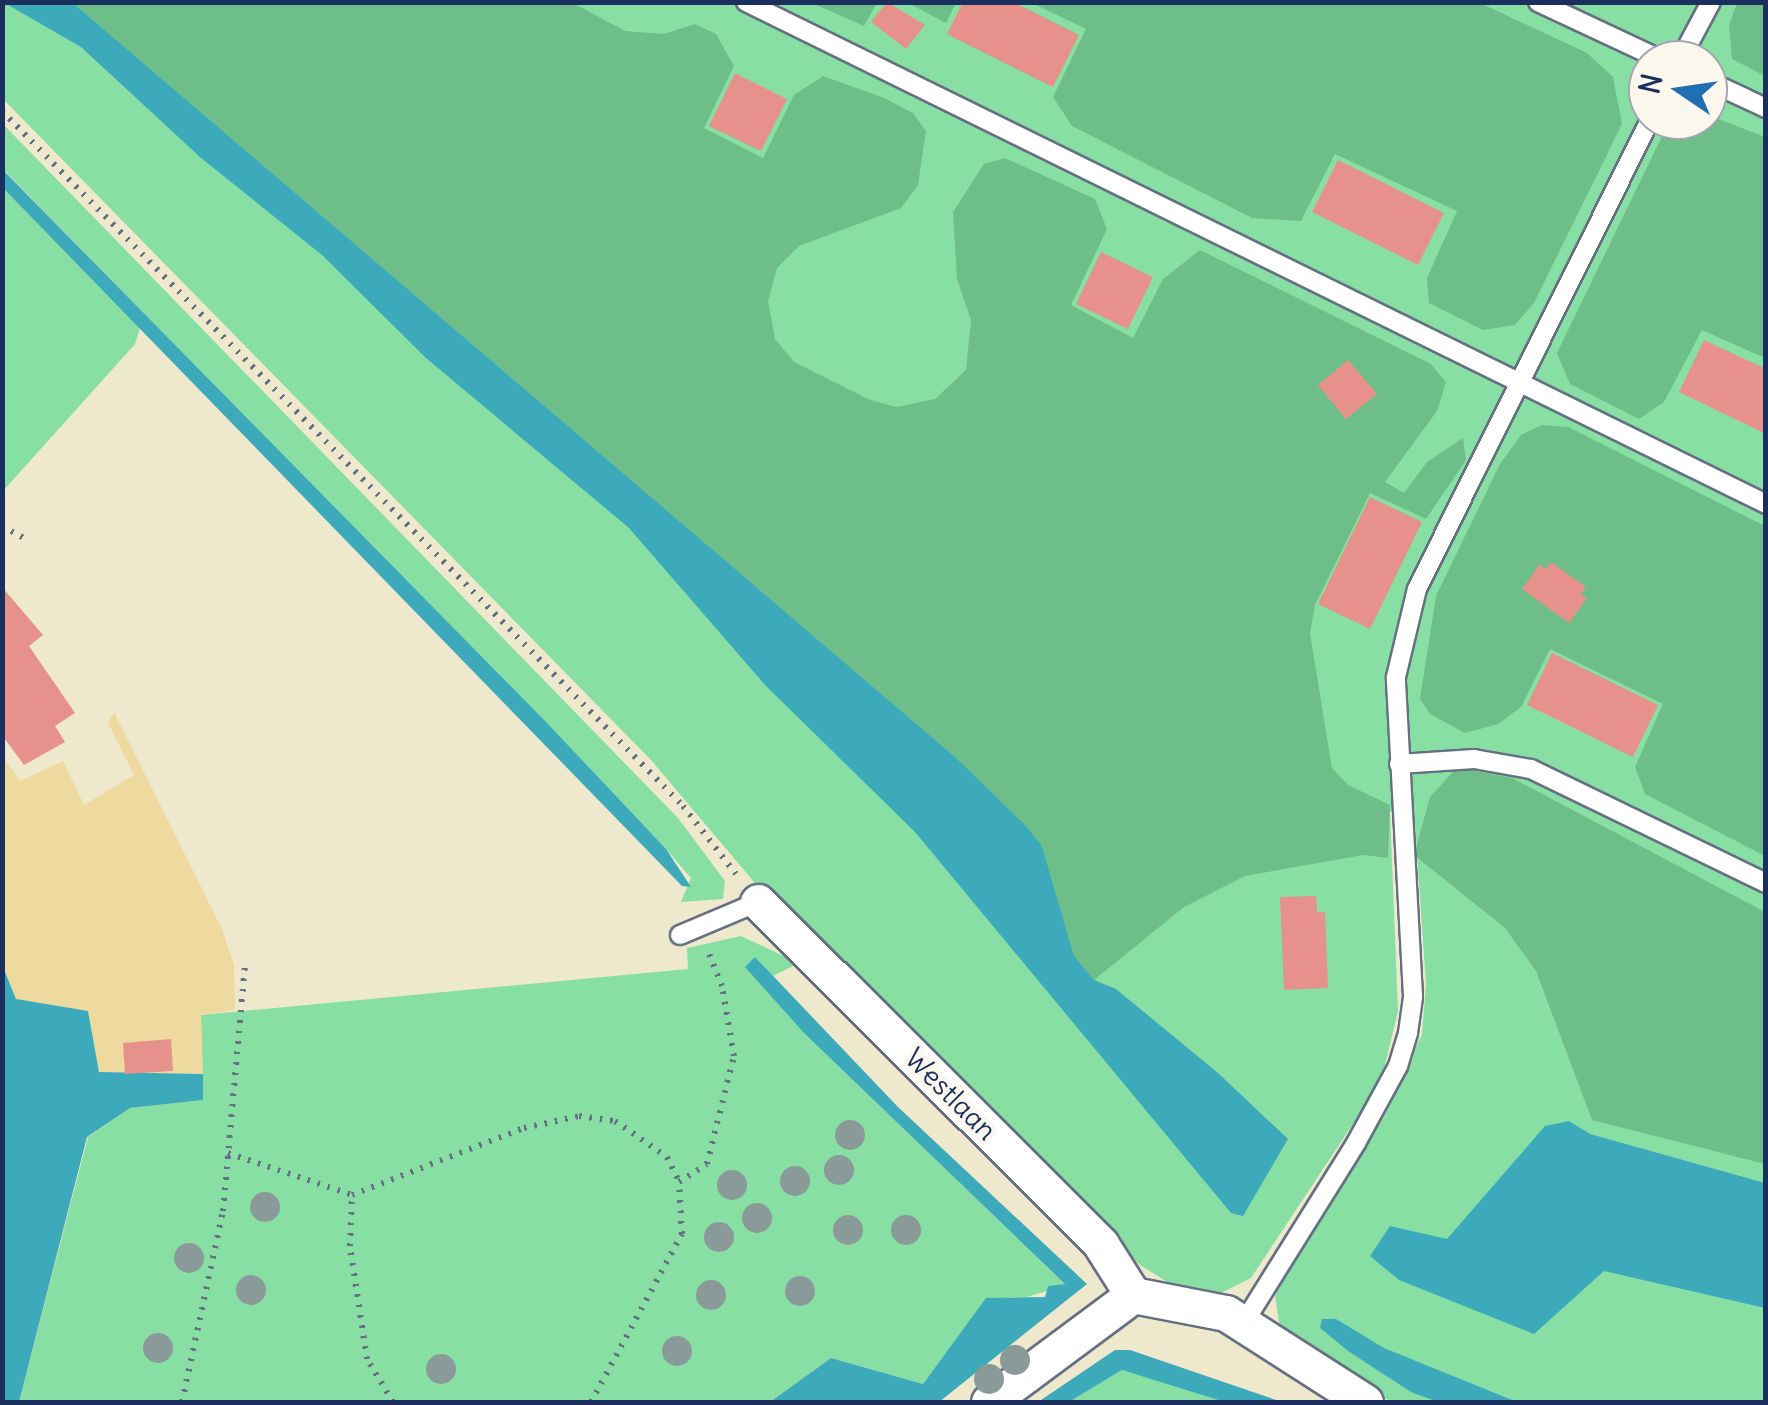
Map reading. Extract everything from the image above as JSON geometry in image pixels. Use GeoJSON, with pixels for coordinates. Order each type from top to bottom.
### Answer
{"type":"FeatureCollection","features":[{"type":"Feature","properties":{"kind":"street","name":"Westlaan"},"geometry":{"type":"LineString","coordinates":[[758,902],[1100,1243],[1134,1294]]}},
{"type":"Feature","properties":{"kind":"street"},"geometry":{"type":"LineString","coordinates":[[988,1402],[1134,1294],[1204,1305],[1243,1324],[1303,1369],[1365,1402]]}},
{"type":"Feature","properties":{"kind":"lane"},"geometry":{"type":"LineString","coordinates":[[746,2],[1766,504]]}},
{"type":"Feature","properties":{"kind":"lane"},"geometry":{"type":"LineString","coordinates":[[1538,2],[1628,44]]}},
{"type":"Feature","properties":{"kind":"lane"},"geometry":{"type":"LineString","coordinates":[[1691,40],[1711,2]]}},
{"type":"Feature","properties":{"kind":"lane"},"geometry":{"type":"LineString","coordinates":[[1728,91],[1766,108]]}},
{"type":"Feature","properties":{"kind":"lane"},"geometry":{"type":"LineString","coordinates":[[1243,1324],[1356,1143],[1408,1033],[1413,996],[1396,677],[1417,589],[1640,140]]}},
{"type":"Feature","properties":{"kind":"lane"},"geometry":{"type":"LineString","coordinates":[[1399,764],[1474,759],[1531,769],[1766,884]]}},
{"type":"Feature","properties":{"kind":"lane"},"geometry":{"type":"LineString","coordinates":[[680,936],[758,902]]}},
{"type":"Feature","properties":{"kind":"path"},"geometry":{"type":"LineString","coordinates":[[2,111],[683,806],[758,902]]}},
{"type":"Feature","properties":{"kind":"path"},"geometry":{"type":"LineString","coordinates":[[2,526],[24,538]]}},
{"type":"Feature","properties":{"kind":"path"},"geometry":{"type":"LineString","coordinates":[[679,1182],[707,1164],[734,1056],[722,986],[697,926]]}},
{"type":"Feature","properties":{"kind":"path"},"geometry":{"type":"LineString","coordinates":[[182,1402],[203,1326],[228,1153],[245,964]]}},
{"type":"Feature","properties":{"kind":"path"},"geometry":{"type":"LineString","coordinates":[[228,1153],[352,1194],[524,1128],[579,1116],[616,1121],[667,1157],[679,1182],[682,1234],[591,1402]]}},
{"type":"Feature","properties":{"kind":"path"},"geometry":{"type":"LineString","coordinates":[[352,1194],[350,1246],[366,1359],[393,1402]]}},
{"type":"Feature","properties":{"kind":"green space"},"geometry":{"type":"Polygon","coordinates":[[[571,2],[625,31],[664,34],[695,24],[716,34],[734,66],[704,128],[763,158],[794,95],[823,76],[913,113],[926,131],[918,185],[901,208],[799,246],[777,268],[768,301],[775,339],[794,362],[870,400],[897,407],[935,399],[966,370],[971,320],[957,279],[953,212],[984,164],[1005,158],[1095,199],[1107,229],[1071,305],[1133,338],[1163,279],[1200,250],[1431,364],[1446,382],[1437,411],[1385,482],[1404,493],[1427,462],[1463,438],[1466,460],[1426,519],[1370,493],[1315,605],[1310,633],[1332,768],[1348,785],[1390,805],[1388,858],[1363,855],[1245,876],[1184,907],[1094,980],[1074,956],[1042,846],[954,756],[73,3],[571,2]]]}},
{"type":"Feature","properties":{"kind":"green space"},"geometry":{"type":"Polygon","coordinates":[[[3,3],[1765,3],[1765,1402],[1393,1402],[1351,1383],[1280,1328],[1275,1296],[1282,1281],[1384,1117],[1422,1034],[1426,984],[1414,811],[1390,812],[1398,1011],[1384,1069],[1368,1101],[1251,1278],[1219,1294],[1177,1288],[1140,1265],[766,896],[651,760],[3,99],[3,3]]]}},
{"type":"Feature","properties":{"kind":"green space"},"geometry":{"type":"Polygon","coordinates":[[[812,3],[877,3],[864,26],[812,3]]]}},
{"type":"Feature","properties":{"kind":"green space"},"geometry":{"type":"Polygon","coordinates":[[[908,3],[956,3],[946,23],[908,3]]]}},
{"type":"Feature","properties":{"kind":"green space"},"geometry":{"type":"Polygon","coordinates":[[[1032,3],[1480,3],[1587,53],[1613,77],[1622,124],[1534,303],[1515,325],[1483,330],[1429,303],[1427,278],[1457,211],[1335,154],[1301,221],[1252,218],[1072,126],[1053,97],[1086,29],[1032,3]]]}},
{"type":"Feature","properties":{"kind":"green space"},"geometry":{"type":"Polygon","coordinates":[[[1737,3],[1765,3],[1765,76],[1732,59],[1729,25],[1737,3]]]}},
{"type":"Feature","properties":{"kind":"green space"},"geometry":{"type":"Polygon","coordinates":[[[2,123],[678,818],[725,881],[723,899],[681,902],[691,878],[666,849],[3,169],[2,123]]]}},
{"type":"Feature","properties":{"kind":"green space"},"geometry":{"type":"Polygon","coordinates":[[[1728,123],[1765,137],[1765,358],[1702,330],[1664,402],[1639,419],[1570,384],[1557,353],[1660,140],[1728,140],[1728,123]]]}},
{"type":"Feature","properties":{"kind":"green space"},"geometry":{"type":"Polygon","coordinates":[[[3,188],[140,328],[135,344],[3,491],[3,188]]]}},
{"type":"Feature","properties":{"kind":"green space"},"geometry":{"type":"Polygon","coordinates":[[[1542,425],[1568,427],[1765,526],[1765,856],[1645,794],[1635,767],[1663,704],[1550,649],[1521,707],[1498,724],[1465,733],[1430,714],[1420,699],[1436,596],[1500,464],[1521,435],[1542,425]]]}},
{"type":"Feature","properties":{"kind":"green space"},"geometry":{"type":"Polygon","coordinates":[[[1470,770],[1512,778],[1765,912],[1765,1164],[1592,1120],[1536,971],[1505,928],[1414,855],[1430,797],[1453,772],[1470,770]]]}},
{"type":"Feature","properties":{"kind":"green space"},"geometry":{"type":"Polygon","coordinates":[[[741,936],[799,963],[773,976],[755,957],[805,1034],[1066,1285],[1027,1297],[986,1299],[923,1384],[831,1358],[770,1402],[19,1402],[88,1137],[130,1108],[203,1100],[201,1015],[688,969],[687,948],[741,936]]]}},
{"type":"Feature","properties":{"kind":"green space"},"geometry":{"type":"Polygon","coordinates":[[[1122,1370],[1189,1388],[1225,1402],[1069,1402],[1122,1370]]]}},
{"type":"Feature","properties":{"kind":"sand"},"geometry":{"type":"Polygon","coordinates":[[[114,712],[222,929],[234,965],[235,1010],[201,1015],[203,1074],[99,1072],[88,1011],[16,999],[3,964],[3,757],[20,781],[63,761],[84,805],[134,775],[108,723],[114,712]]]}},
{"type":"Feature","properties":{"kind":"water"},"geometry":{"type":"Polygon","coordinates":[[[3,2],[73,3],[954,756],[1024,824],[1042,846],[1074,956],[1094,980],[1116,989],[1218,1073],[1288,1139],[1243,1216],[1231,1213],[915,832],[765,685],[629,528],[426,358],[322,255],[201,158],[81,47],[3,2]]]}},
{"type":"Feature","properties":{"kind":"water"},"geometry":{"type":"Polygon","coordinates":[[[2,169],[546,722],[666,849],[691,887],[682,886],[3,188],[2,169]]]}},
{"type":"Feature","properties":{"kind":"water"},"geometry":{"type":"Polygon","coordinates":[[[755,957],[898,1107],[1087,1284],[939,1402],[770,1402],[831,1358],[923,1384],[986,1298],[1045,1297],[1048,1286],[1065,1284],[805,1034],[745,967],[755,957]]]}},
{"type":"Feature","properties":{"kind":"water"},"geometry":{"type":"Polygon","coordinates":[[[2,964],[16,999],[88,1011],[99,1072],[203,1074],[203,1100],[130,1108],[87,1137],[19,1402],[2,1402],[2,964]]]}},
{"type":"Feature","properties":{"kind":"water"},"geometry":{"type":"Polygon","coordinates":[[[1569,1121],[1590,1134],[1765,1183],[1765,1308],[1604,1271],[1534,1334],[1399,1280],[1370,1256],[1390,1226],[1447,1239],[1545,1126],[1569,1121]]]}},
{"type":"Feature","properties":{"kind":"water"},"geometry":{"type":"Polygon","coordinates":[[[1322,1319],[1336,1319],[1384,1348],[1517,1402],[1438,1402],[1411,1392],[1348,1351],[1320,1328],[1322,1319]]]}},
{"type":"Feature","properties":{"kind":"water"},"geometry":{"type":"Polygon","coordinates":[[[1115,1350],[1130,1350],[1282,1402],[1225,1402],[1122,1370],[1069,1402],[1038,1402],[1115,1350]]]}},
{"type":"Feature","properties":{"kind":"building"},"geometry":{"type":"Polygon","coordinates":[[[887,2],[925,25],[906,49],[871,22],[887,2]]]}},
{"type":"Feature","properties":{"kind":"building"},"geometry":{"type":"Polygon","coordinates":[[[963,2],[1013,2],[1079,35],[1053,87],[947,34],[963,2]]]}},
{"type":"Feature","properties":{"kind":"building"},"geometry":{"type":"Polygon","coordinates":[[[735,73],[787,99],[761,151],[709,126],[735,73]]]}},
{"type":"Feature","properties":{"kind":"building"},"geometry":{"type":"Polygon","coordinates":[[[1338,160],[1444,213],[1418,265],[1312,212],[1338,160]]]}},
{"type":"Feature","properties":{"kind":"building"},"geometry":{"type":"Polygon","coordinates":[[[1101,252],[1153,277],[1128,329],[1076,304],[1101,252]]]}},
{"type":"Feature","properties":{"kind":"building"},"geometry":{"type":"Polygon","coordinates":[[[1704,340],[1766,369],[1766,434],[1679,392],[1704,340]]]}},
{"type":"Feature","properties":{"kind":"building"},"geometry":{"type":"Polygon","coordinates":[[[1348,360],[1377,394],[1346,419],[1318,385],[1348,360]]]}},
{"type":"Feature","properties":{"kind":"building"},"geometry":{"type":"Polygon","coordinates":[[[1370,497],[1422,522],[1370,629],[1318,604],[1370,497]]]}},
{"type":"Feature","properties":{"kind":"building"},"geometry":{"type":"Polygon","coordinates":[[[1551,562],[1586,587],[1581,594],[1587,598],[1569,623],[1522,589],[1540,564],[1546,569],[1551,562]]]}},
{"type":"Feature","properties":{"kind":"building"},"geometry":{"type":"Polygon","coordinates":[[[2,587],[43,635],[29,646],[75,713],[55,726],[65,742],[24,765],[2,735],[2,587]]]}},
{"type":"Feature","properties":{"kind":"building"},"geometry":{"type":"Polygon","coordinates":[[[1552,653],[1658,705],[1633,757],[1527,705],[1552,653]]]}},
{"type":"Feature","properties":{"kind":"building"},"geometry":{"type":"Polygon","coordinates":[[[1316,896],[1317,912],[1325,912],[1328,988],[1284,990],[1280,897],[1316,896]]]}},
{"type":"Feature","properties":{"kind":"building"},"geometry":{"type":"Polygon","coordinates":[[[171,1039],[173,1071],[125,1074],[123,1043],[171,1039]]]}}]}
